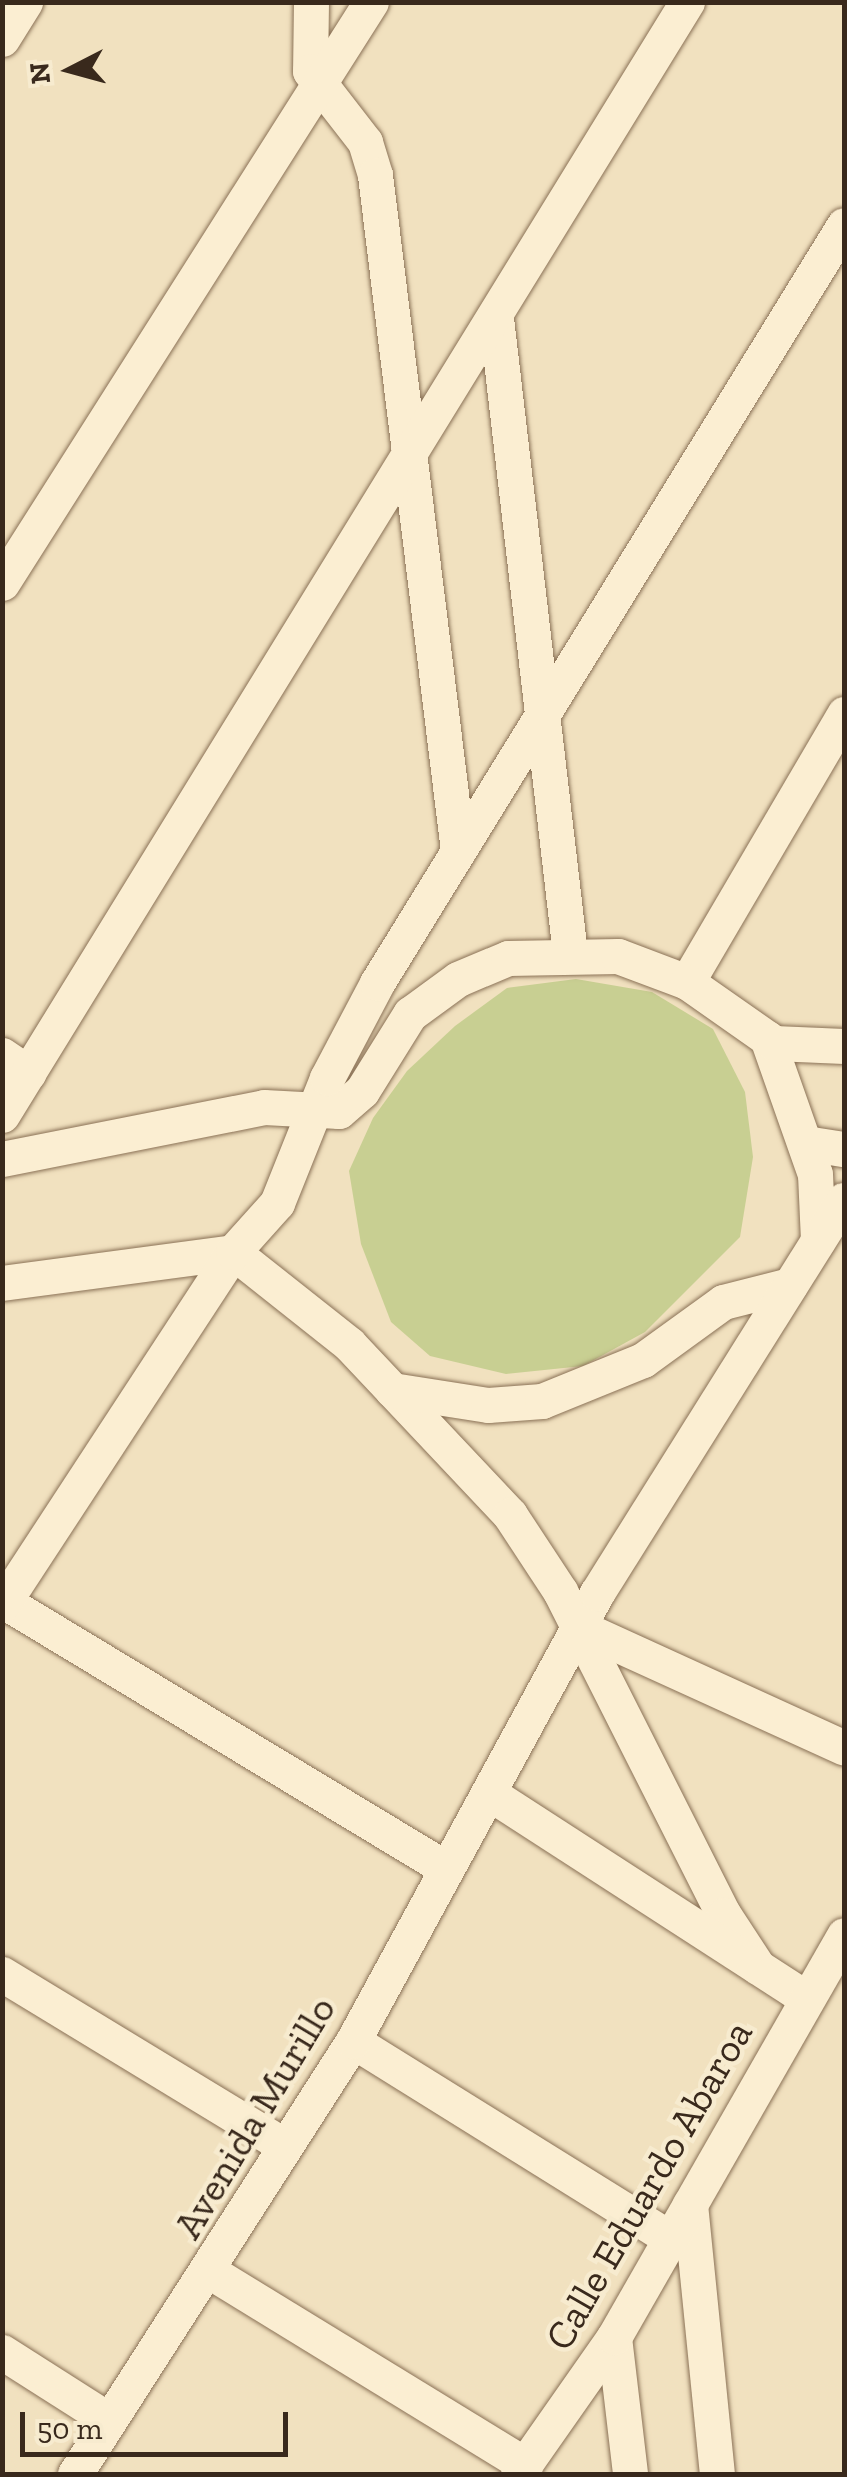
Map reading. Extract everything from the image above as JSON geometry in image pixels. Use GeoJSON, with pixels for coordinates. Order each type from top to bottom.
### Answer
{"type":"FeatureCollection","features":[{"type":"Feature","properties":{"kind":"street"},"geometry":{"type":"LineString","coordinates":[[2,39],[25,2]]}},
{"type":"Feature","properties":{"kind":"street"},"geometry":{"type":"LineString","coordinates":[[311,2],[307,46],[316,83],[366,142],[375,174],[413,457],[458,851]]}},
{"type":"Feature","properties":{"kind":"street"},"geometry":{"type":"LineString","coordinates":[[2,583],[316,83],[371,2]]}},
{"type":"Feature","properties":{"kind":"street"},"geometry":{"type":"LineString","coordinates":[[2,1115],[16,1064],[413,457],[687,2]]}},
{"type":"Feature","properties":{"kind":"street"},"geometry":{"type":"LineString","coordinates":[[447,1869],[4,1603],[233,1252],[277,1204],[314,1113],[376,983],[844,224]]}},
{"type":"Feature","properties":{"kind":"street"},"geometry":{"type":"LineString","coordinates":[[496,318],[546,708],[570,954]]}},
{"type":"Feature","properties":{"kind":"street"},"geometry":{"type":"LineString","coordinates":[[687,982],[844,714]]}},
{"type":"Feature","properties":{"kind":"street"},"geometry":{"type":"LineString","coordinates":[[2,1159],[264,1107],[314,1113],[339,1111],[362,1091],[410,1014],[458,979],[508,958],[618,956],[687,982],[767,1038],[844,1046]]}},
{"type":"Feature","properties":{"kind":"street"},"geometry":{"type":"LineString","coordinates":[[767,1038],[814,1174],[818,1240]]}},
{"type":"Feature","properties":{"kind":"street"},"geometry":{"type":"LineString","coordinates":[[805,1143],[844,1149]]}},
{"type":"Feature","properties":{"kind":"street","name":"Avenida Murillo"},"geometry":{"type":"LineString","coordinates":[[75,2474],[106,2419],[209,2272],[282,2144],[353,2041],[579,1627],[844,1200]]}},
{"type":"Feature","properties":{"kind":"street"},"geometry":{"type":"LineString","coordinates":[[2,1283],[233,1252],[348,1344],[510,1516],[579,1627],[724,1915],[758,1967]]}},
{"type":"Feature","properties":{"kind":"street"},"geometry":{"type":"LineString","coordinates":[[392,1390],[488,1405],[542,1401],[643,1360],[723,1302],[790,1285]]}},
{"type":"Feature","properties":{"kind":"street"},"geometry":{"type":"LineString","coordinates":[[579,1627],[844,1748]]}},
{"type":"Feature","properties":{"kind":"street"},"geometry":{"type":"LineString","coordinates":[[489,1793],[806,1998]]}},
{"type":"Feature","properties":{"kind":"street","name":"Calle Eduardo Abaroa"},"geometry":{"type":"LineString","coordinates":[[522,2470],[614,2337],[844,1935]]}},
{"type":"Feature","properties":{"kind":"street"},"geometry":{"type":"LineString","coordinates":[[2,1974],[282,2144]]}},
{"type":"Feature","properties":{"kind":"street"},"geometry":{"type":"LineString","coordinates":[[353,2041],[671,2239]]}},
{"type":"Feature","properties":{"kind":"street"},"geometry":{"type":"LineString","coordinates":[[690,2204],[717,2474]]}},
{"type":"Feature","properties":{"kind":"street"},"geometry":{"type":"LineString","coordinates":[[209,2272],[522,2470]]}},
{"type":"Feature","properties":{"kind":"street"},"geometry":{"type":"LineString","coordinates":[[614,2337],[630,2474]]}},
{"type":"Feature","properties":{"kind":"street"},"geometry":{"type":"LineString","coordinates":[[2,2352],[106,2419]]}},
{"type":"Feature","properties":{"kind":"green space"},"geometry":{"type":"Polygon","coordinates":[[[576,979],[652,992],[713,1029],[745,1092],[753,1157],[740,1237],[645,1332],[583,1366],[506,1374],[430,1356],[391,1322],[361,1244],[349,1171],[373,1118],[407,1071],[455,1026],[507,988],[576,979]]]}}]}
